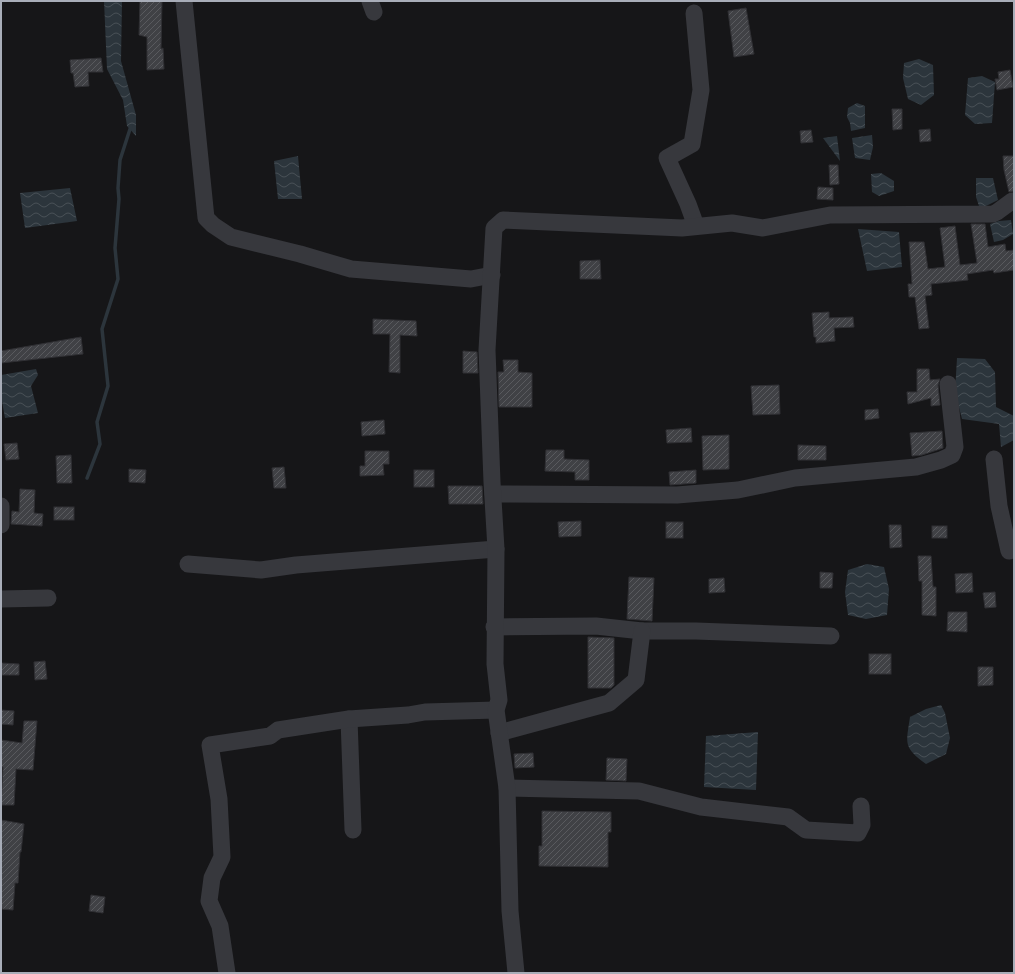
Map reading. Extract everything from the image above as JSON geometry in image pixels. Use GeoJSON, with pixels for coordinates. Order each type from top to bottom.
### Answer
{"type":"FeatureCollection","features":[{"type":"Feature","properties":{"kind":"street"},"geometry":{"type":"LineString","coordinates":[[184,1],[206,218],[212,225],[230,237],[300,254],[351,269],[471,279],[492,275]]}},
{"type":"Feature","properties":{"kind":"street"},"geometry":{"type":"LineString","coordinates":[[694,13],[701,90],[692,144],[667,158],[688,204],[696,226]]}},
{"type":"Feature","properties":{"kind":"street"},"geometry":{"type":"LineString","coordinates":[[516,973],[510,911],[507,788],[496,710],[499,700],[495,664],[494,627],[496,548],[492,494],[488,350],[494,228],[503,220],[682,228],[732,223],[763,228],[830,216],[993,214],[1014,201]]}},
{"type":"Feature","properties":{"kind":"street"},"geometry":{"type":"LineString","coordinates":[[492,494],[677,495],[738,490],[795,478],[916,467],[941,460],[952,455],[955,447],[948,384]]}},
{"type":"Feature","properties":{"kind":"street"},"geometry":{"type":"LineString","coordinates":[[994,459],[999,506],[1009,551],[1014,549]]}},
{"type":"Feature","properties":{"kind":"street"},"geometry":{"type":"LineString","coordinates":[[1,506],[1,525]]}},
{"type":"Feature","properties":{"kind":"street"},"geometry":{"type":"LineString","coordinates":[[188,564],[261,570],[296,564],[496,548]]}},
{"type":"Feature","properties":{"kind":"street"},"geometry":{"type":"LineString","coordinates":[[1,599],[48,598]]}},
{"type":"Feature","properties":{"kind":"street"},"geometry":{"type":"LineString","coordinates":[[494,627],[596,626],[642,632],[696,631],[832,636]]}},
{"type":"Feature","properties":{"kind":"street"},"geometry":{"type":"LineString","coordinates":[[499,733],[610,703],[636,680],[642,632]]}},
{"type":"Feature","properties":{"kind":"street"},"geometry":{"type":"LineString","coordinates":[[227,973],[220,926],[209,901],[212,878],[222,857],[219,799],[210,745],[270,736],[278,730],[349,719],[408,715],[425,712],[496,710]]}},
{"type":"Feature","properties":{"kind":"street"},"geometry":{"type":"LineString","coordinates":[[349,719],[353,830]]}},
{"type":"Feature","properties":{"kind":"street"},"geometry":{"type":"LineString","coordinates":[[507,788],[639,791],[701,807],[788,817],[806,830],[858,833],[862,825],[861,806]]}},
{"type":"Feature","properties":{"kind":"water"},"geometry":{"type":"Polygon","coordinates":[[[104,1],[122,1],[121,61],[136,115],[136,136],[127,126],[123,100],[107,69],[104,1]]]}},
{"type":"Feature","properties":{"kind":"water"},"geometry":{"type":"Polygon","coordinates":[[[919,59],[933,65],[934,95],[921,105],[908,99],[903,78],[904,63],[919,59]]]}},
{"type":"Feature","properties":{"kind":"water"},"geometry":{"type":"Polygon","coordinates":[[[982,76],[995,82],[992,123],[975,124],[965,115],[968,78],[982,76]]]}},
{"type":"Feature","properties":{"kind":"water"},"geometry":{"type":"Polygon","coordinates":[[[857,103],[865,106],[865,128],[851,131],[850,123],[847,117],[848,108],[857,103]]]}},
{"type":"Feature","properties":{"kind":"water"},"geometry":{"type":"Polygon","coordinates":[[[872,135],[873,147],[870,160],[855,158],[852,138],[872,135]]]}},
{"type":"Feature","properties":{"kind":"water"},"geometry":{"type":"Polygon","coordinates":[[[837,136],[840,161],[823,138],[837,136]]]}},
{"type":"Feature","properties":{"kind":"water"},"geometry":{"type":"Polygon","coordinates":[[[298,156],[302,199],[278,199],[274,161],[298,156]]]}},
{"type":"Feature","properties":{"kind":"water"},"geometry":{"type":"Polygon","coordinates":[[[881,173],[894,181],[894,191],[879,196],[872,192],[871,174],[881,173]]]}},
{"type":"Feature","properties":{"kind":"water"},"geometry":{"type":"Polygon","coordinates":[[[976,178],[993,178],[998,200],[980,209],[976,197],[976,178]]]}},
{"type":"Feature","properties":{"kind":"water"},"geometry":{"type":"Polygon","coordinates":[[[70,188],[77,221],[25,228],[20,193],[70,188]]]}},
{"type":"Feature","properties":{"kind":"water"},"geometry":{"type":"Polygon","coordinates":[[[1011,220],[1013,234],[1003,240],[994,242],[990,224],[999,221],[1011,220]]]}},
{"type":"Feature","properties":{"kind":"water"},"geometry":{"type":"Polygon","coordinates":[[[858,229],[899,232],[902,267],[867,271],[858,229]]]}},
{"type":"Feature","properties":{"kind":"water"},"geometry":{"type":"Polygon","coordinates":[[[957,358],[985,359],[995,372],[996,407],[1014,416],[1014,440],[1001,447],[999,424],[962,419],[955,392],[957,358]]]}},
{"type":"Feature","properties":{"kind":"water"},"geometry":{"type":"Polygon","coordinates":[[[36,369],[38,375],[31,386],[38,413],[5,418],[1,396],[1,375],[36,369]]]}},
{"type":"Feature","properties":{"kind":"water"},"geometry":{"type":"Polygon","coordinates":[[[867,564],[884,567],[889,589],[887,615],[866,619],[848,615],[845,592],[848,570],[867,564]]]}},
{"type":"Feature","properties":{"kind":"water"},"geometry":{"type":"Polygon","coordinates":[[[941,705],[945,713],[950,738],[946,754],[926,764],[913,753],[908,744],[907,739],[910,717],[926,709],[941,705]]]}},
{"type":"Feature","properties":{"kind":"water"},"geometry":{"type":"Polygon","coordinates":[[[758,732],[756,790],[704,787],[706,736],[758,732]]]}},
{"type":"Feature","properties":{"kind":"building"},"geometry":{"type":"Polygon","coordinates":[[[140,1],[162,1],[161,49],[163,48],[164,69],[147,70],[147,37],[139,35],[140,1]]]}},
{"type":"Feature","properties":{"kind":"building"},"geometry":{"type":"Polygon","coordinates":[[[746,8],[754,54],[734,57],[728,11],[746,8]]]}},
{"type":"Feature","properties":{"kind":"building"},"geometry":{"type":"Polygon","coordinates":[[[101,58],[103,72],[88,72],[89,86],[75,87],[73,73],[71,73],[70,60],[101,58]]]}},
{"type":"Feature","properties":{"kind":"building"},"geometry":{"type":"Polygon","coordinates":[[[1010,70],[1013,87],[997,90],[995,79],[999,79],[998,72],[1010,70]]]}},
{"type":"Feature","properties":{"kind":"building"},"geometry":{"type":"Polygon","coordinates":[[[892,109],[902,109],[902,129],[893,130],[892,109]]]}},
{"type":"Feature","properties":{"kind":"building"},"geometry":{"type":"Polygon","coordinates":[[[930,129],[931,141],[920,142],[919,130],[930,129]]]}},
{"type":"Feature","properties":{"kind":"building"},"geometry":{"type":"Polygon","coordinates":[[[811,130],[813,142],[801,143],[800,131],[811,130]]]}},
{"type":"Feature","properties":{"kind":"building"},"geometry":{"type":"Polygon","coordinates":[[[1003,156],[1014,156],[1014,191],[1009,192],[1004,170],[1003,156]]]}},
{"type":"Feature","properties":{"kind":"building"},"geometry":{"type":"Polygon","coordinates":[[[829,165],[838,165],[839,184],[830,185],[829,165]]]}},
{"type":"Feature","properties":{"kind":"building"},"geometry":{"type":"Polygon","coordinates":[[[818,187],[833,188],[833,200],[817,199],[818,187]]]}},
{"type":"Feature","properties":{"kind":"building"},"geometry":{"type":"Polygon","coordinates":[[[971,224],[985,224],[988,247],[1005,244],[1006,251],[1014,250],[1014,270],[994,273],[993,270],[967,274],[968,280],[931,284],[932,295],[925,296],[929,328],[919,329],[915,297],[909,297],[908,284],[912,284],[909,242],[924,242],[928,269],[945,267],[940,228],[955,226],[960,265],[977,263],[971,224]]]}},
{"type":"Feature","properties":{"kind":"building"},"geometry":{"type":"Polygon","coordinates":[[[600,260],[601,279],[580,279],[580,261],[600,260]]]}},
{"type":"Feature","properties":{"kind":"building"},"geometry":{"type":"Polygon","coordinates":[[[829,312],[829,318],[853,317],[854,327],[834,328],[835,341],[816,343],[812,313],[829,312]]]}},
{"type":"Feature","properties":{"kind":"building"},"geometry":{"type":"Polygon","coordinates":[[[373,319],[416,321],[417,336],[400,335],[400,373],[389,372],[390,334],[373,334],[373,319]]]}},
{"type":"Feature","properties":{"kind":"building"},"geometry":{"type":"Polygon","coordinates":[[[81,337],[83,354],[1,363],[1,351],[81,337]]]}},
{"type":"Feature","properties":{"kind":"building"},"geometry":{"type":"Polygon","coordinates":[[[463,351],[477,352],[478,373],[463,373],[463,351]]]}},
{"type":"Feature","properties":{"kind":"building"},"geometry":{"type":"Polygon","coordinates":[[[503,360],[518,360],[518,372],[532,373],[532,407],[499,407],[498,372],[504,372],[503,360]]]}},
{"type":"Feature","properties":{"kind":"building"},"geometry":{"type":"Polygon","coordinates":[[[917,369],[929,369],[930,380],[940,379],[938,385],[940,405],[931,406],[931,398],[908,404],[907,392],[917,392],[917,369]]]}},
{"type":"Feature","properties":{"kind":"building"},"geometry":{"type":"Polygon","coordinates":[[[779,385],[780,414],[753,415],[751,386],[779,385]]]}},
{"type":"Feature","properties":{"kind":"building"},"geometry":{"type":"Polygon","coordinates":[[[878,409],[879,418],[865,420],[865,410],[878,409]]]}},
{"type":"Feature","properties":{"kind":"building"},"geometry":{"type":"Polygon","coordinates":[[[384,420],[385,434],[362,436],[361,422],[384,420]]]}},
{"type":"Feature","properties":{"kind":"building"},"geometry":{"type":"Polygon","coordinates":[[[691,428],[692,442],[667,443],[666,430],[691,428]]]}},
{"type":"Feature","properties":{"kind":"building"},"geometry":{"type":"Polygon","coordinates":[[[942,431],[943,448],[922,455],[912,456],[910,433],[942,431]]]}},
{"type":"Feature","properties":{"kind":"building"},"geometry":{"type":"Polygon","coordinates":[[[729,435],[729,469],[703,470],[702,436],[729,435]]]}},
{"type":"Feature","properties":{"kind":"building"},"geometry":{"type":"Polygon","coordinates":[[[17,443],[19,459],[6,460],[4,444],[17,443]]]}},
{"type":"Feature","properties":{"kind":"building"},"geometry":{"type":"Polygon","coordinates":[[[798,445],[826,446],[826,460],[798,460],[798,445]]]}},
{"type":"Feature","properties":{"kind":"building"},"geometry":{"type":"Polygon","coordinates":[[[546,450],[564,450],[564,459],[589,460],[589,480],[575,480],[575,472],[545,471],[546,450]]]}},
{"type":"Feature","properties":{"kind":"building"},"geometry":{"type":"Polygon","coordinates":[[[365,451],[389,451],[389,464],[383,464],[384,475],[360,476],[360,466],[365,466],[365,451]]]}},
{"type":"Feature","properties":{"kind":"building"},"geometry":{"type":"Polygon","coordinates":[[[71,455],[72,483],[57,483],[56,456],[71,455]]]}},
{"type":"Feature","properties":{"kind":"building"},"geometry":{"type":"Polygon","coordinates":[[[284,467],[286,488],[274,488],[272,468],[284,467]]]}},
{"type":"Feature","properties":{"kind":"building"},"geometry":{"type":"Polygon","coordinates":[[[129,469],[146,470],[145,483],[129,482],[129,469]]]}},
{"type":"Feature","properties":{"kind":"building"},"geometry":{"type":"Polygon","coordinates":[[[414,470],[434,470],[434,487],[414,487],[414,470]]]}},
{"type":"Feature","properties":{"kind":"building"},"geometry":{"type":"Polygon","coordinates":[[[696,470],[696,483],[670,485],[669,472],[696,470]]]}},
{"type":"Feature","properties":{"kind":"building"},"geometry":{"type":"Polygon","coordinates":[[[448,486],[482,486],[483,504],[449,504],[448,486]]]}},
{"type":"Feature","properties":{"kind":"building"},"geometry":{"type":"Polygon","coordinates":[[[20,489],[35,490],[34,513],[43,514],[42,526],[11,524],[12,511],[19,512],[20,489]]]}},
{"type":"Feature","properties":{"kind":"building"},"geometry":{"type":"Polygon","coordinates":[[[54,507],[74,507],[74,520],[54,520],[54,507]]]}},
{"type":"Feature","properties":{"kind":"building"},"geometry":{"type":"Polygon","coordinates":[[[581,521],[581,536],[559,537],[558,522],[581,521]]]}},
{"type":"Feature","properties":{"kind":"building"},"geometry":{"type":"Polygon","coordinates":[[[666,522],[683,522],[683,538],[666,538],[666,522]]]}},
{"type":"Feature","properties":{"kind":"building"},"geometry":{"type":"Polygon","coordinates":[[[889,525],[901,525],[902,547],[890,548],[889,525]]]}},
{"type":"Feature","properties":{"kind":"building"},"geometry":{"type":"Polygon","coordinates":[[[932,526],[947,526],[947,538],[932,538],[932,526]]]}},
{"type":"Feature","properties":{"kind":"building"},"geometry":{"type":"Polygon","coordinates":[[[918,556],[931,556],[933,587],[936,587],[936,616],[922,615],[922,581],[919,581],[918,556]]]}},
{"type":"Feature","properties":{"kind":"building"},"geometry":{"type":"Polygon","coordinates":[[[820,572],[833,573],[832,588],[820,588],[820,572]]]}},
{"type":"Feature","properties":{"kind":"building"},"geometry":{"type":"Polygon","coordinates":[[[972,573],[973,592],[956,593],[955,574],[972,573]]]}},
{"type":"Feature","properties":{"kind":"building"},"geometry":{"type":"Polygon","coordinates":[[[629,577],[654,578],[652,621],[627,619],[629,577]]]}},
{"type":"Feature","properties":{"kind":"building"},"geometry":{"type":"Polygon","coordinates":[[[724,578],[725,592],[709,593],[709,579],[724,578]]]}},
{"type":"Feature","properties":{"kind":"building"},"geometry":{"type":"Polygon","coordinates":[[[995,592],[996,607],[985,608],[983,593],[995,592]]]}},
{"type":"Feature","properties":{"kind":"building"},"geometry":{"type":"Polygon","coordinates":[[[948,612],[967,612],[967,632],[947,631],[948,612]]]}},
{"type":"Feature","properties":{"kind":"building"},"geometry":{"type":"Polygon","coordinates":[[[588,637],[614,638],[614,685],[611,688],[588,688],[588,637]]]}},
{"type":"Feature","properties":{"kind":"building"},"geometry":{"type":"Polygon","coordinates":[[[869,654],[891,654],[891,674],[869,674],[869,654]]]}},
{"type":"Feature","properties":{"kind":"building"},"geometry":{"type":"Polygon","coordinates":[[[45,661],[47,679],[35,680],[34,662],[45,661]]]}},
{"type":"Feature","properties":{"kind":"building"},"geometry":{"type":"Polygon","coordinates":[[[1,663],[19,664],[19,675],[1,675],[1,663]]]}},
{"type":"Feature","properties":{"kind":"building"},"geometry":{"type":"Polygon","coordinates":[[[978,667],[993,667],[993,685],[978,686],[978,667]]]}},
{"type":"Feature","properties":{"kind":"building"},"geometry":{"type":"Polygon","coordinates":[[[1,710],[14,711],[13,725],[1,724],[1,710]]]}},
{"type":"Feature","properties":{"kind":"building"},"geometry":{"type":"Polygon","coordinates":[[[24,721],[37,721],[33,770],[16,769],[14,805],[1,805],[3,767],[1,767],[1,740],[22,743],[24,721]]]}},
{"type":"Feature","properties":{"kind":"building"},"geometry":{"type":"Polygon","coordinates":[[[533,753],[534,767],[515,768],[514,754],[533,753]]]}},
{"type":"Feature","properties":{"kind":"building"},"geometry":{"type":"Polygon","coordinates":[[[607,758],[627,759],[626,781],[606,780],[607,758]]]}},
{"type":"Feature","properties":{"kind":"building"},"geometry":{"type":"Polygon","coordinates":[[[542,811],[611,812],[611,832],[608,832],[608,867],[539,866],[539,846],[542,846],[542,811]]]}},
{"type":"Feature","properties":{"kind":"building"},"geometry":{"type":"Polygon","coordinates":[[[1,820],[24,824],[18,883],[15,883],[13,910],[1,909],[1,820]]]}},
{"type":"Feature","properties":{"kind":"building"},"geometry":{"type":"Polygon","coordinates":[[[91,895],[105,897],[103,913],[89,911],[91,895]]]}},
{"type":"Feature","properties":{"kind":"waterway"},"geometry":{"type":"LineString","coordinates":[[87,478],[100,444],[97,422],[108,386],[102,329],[118,279],[115,248],[119,199],[118,188],[120,160],[131,126]]}}]}
